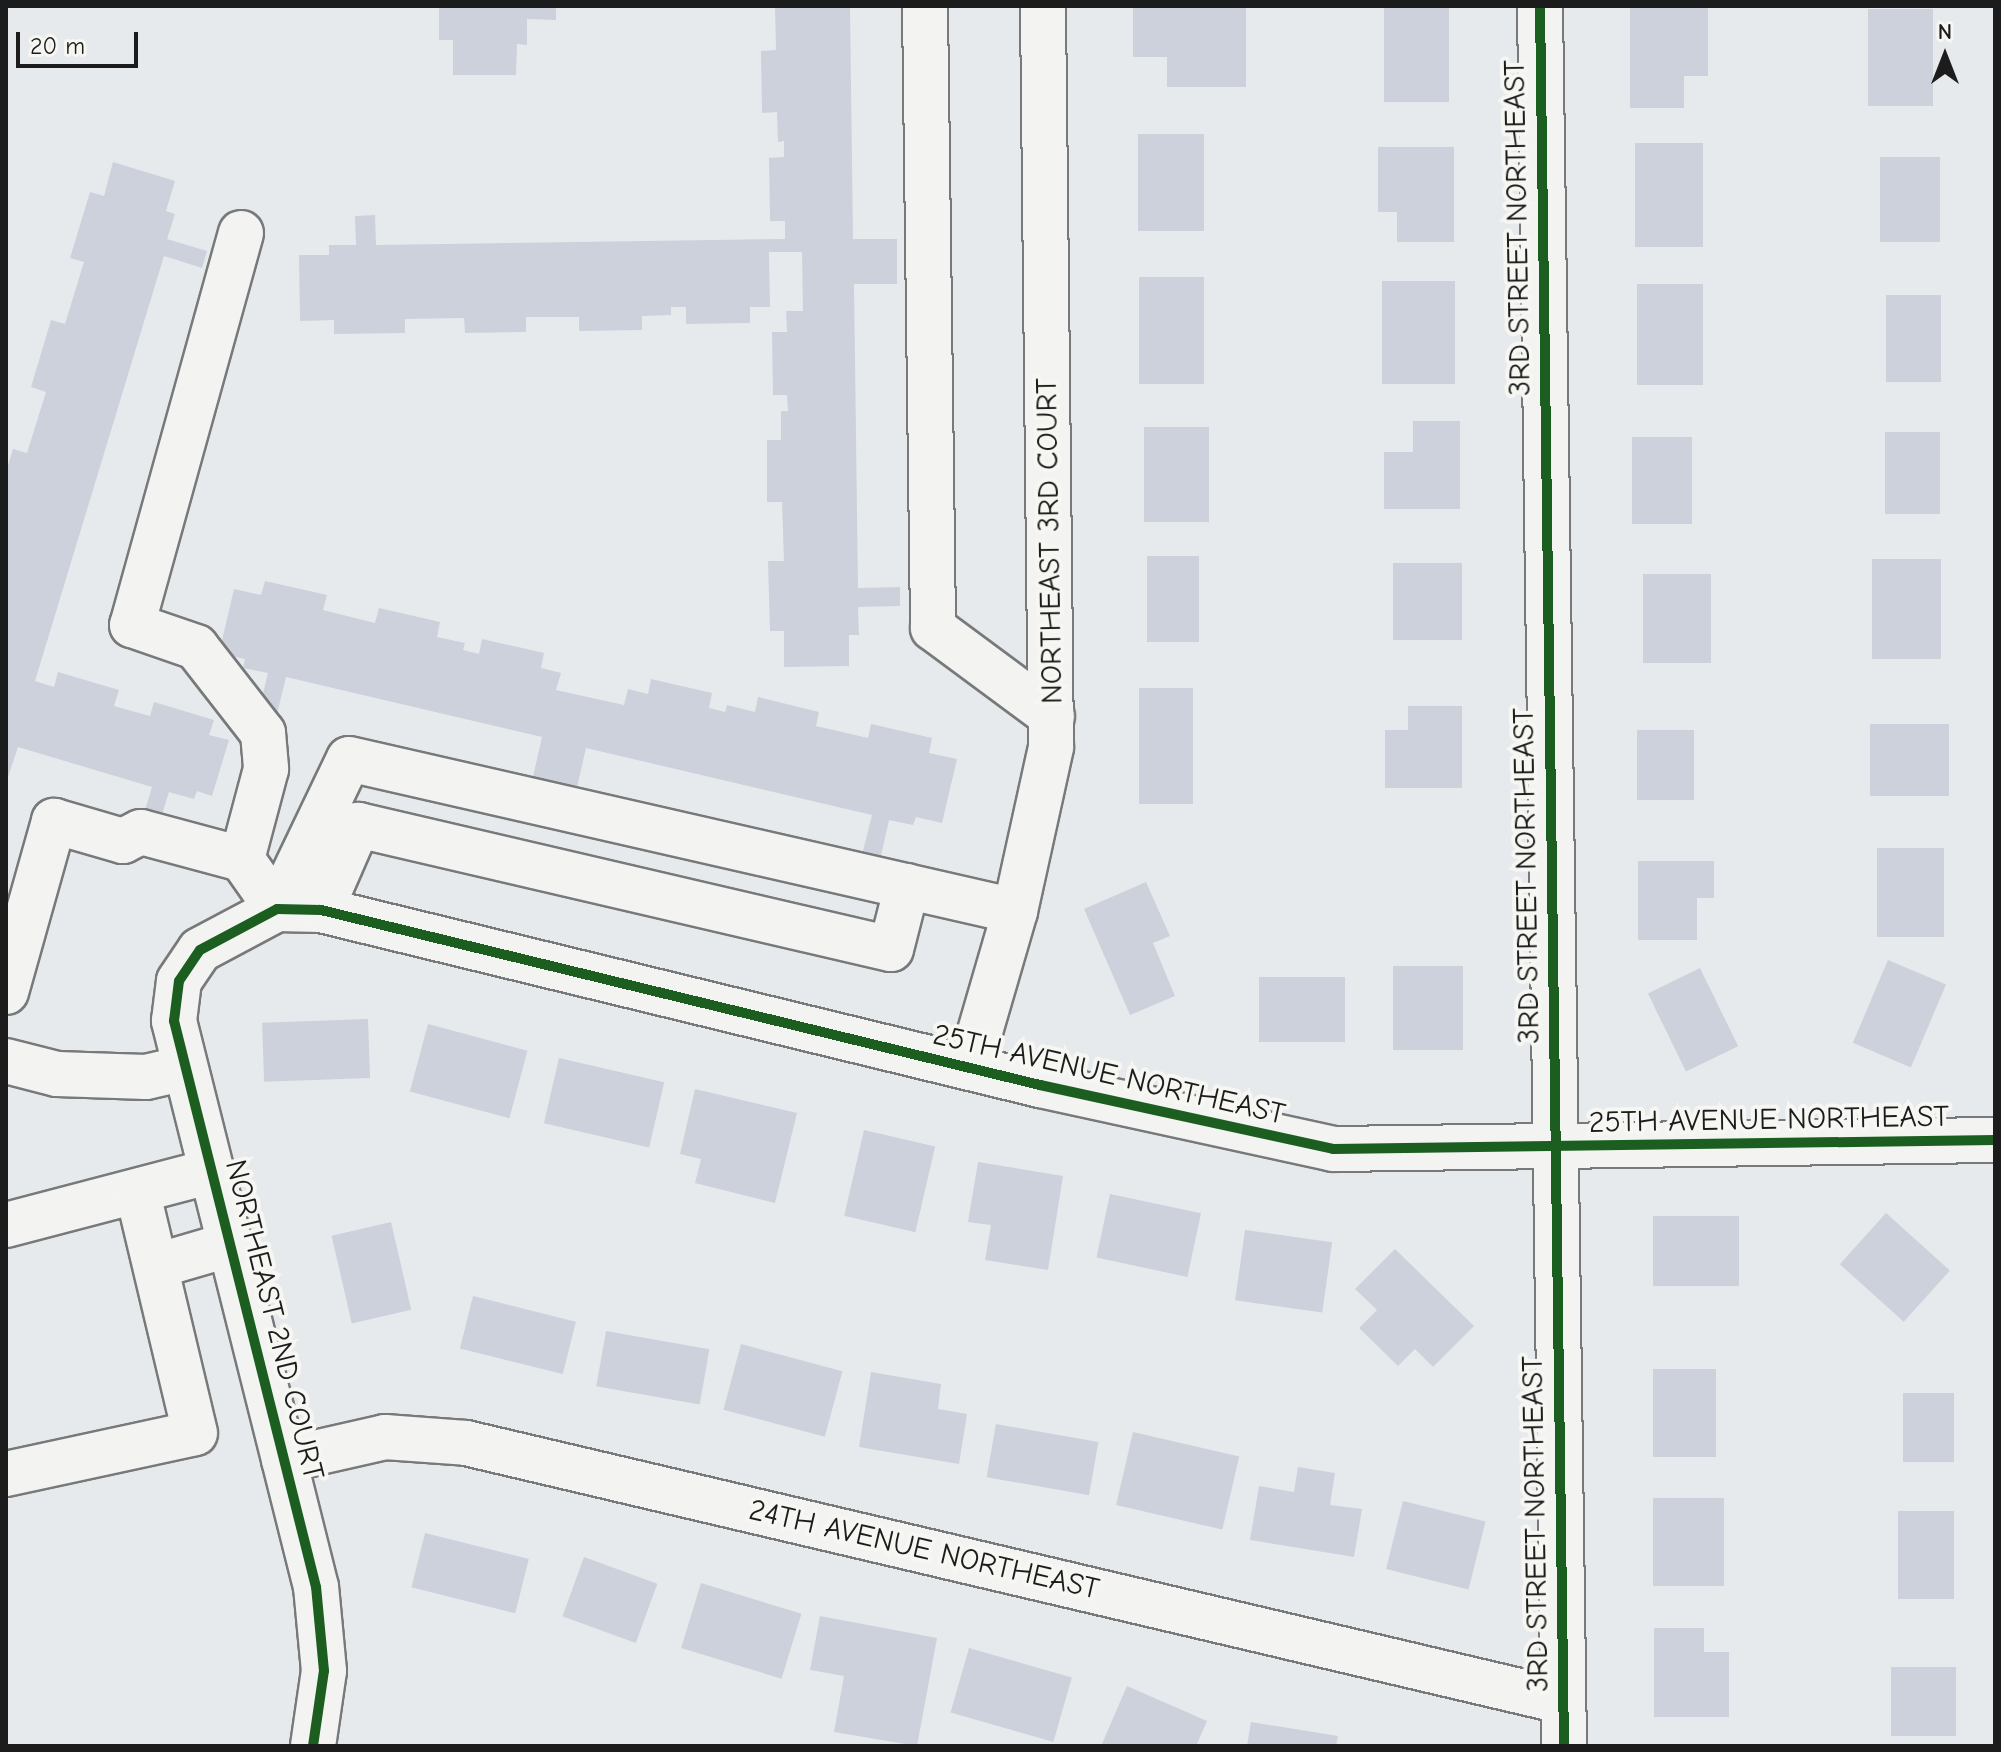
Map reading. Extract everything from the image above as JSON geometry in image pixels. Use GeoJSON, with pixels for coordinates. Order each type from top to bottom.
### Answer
{"type":"FeatureCollection","features":[{"type":"Feature","properties":{"kind":"street"},"geometry":{"type":"LineString","coordinates":[[925,6],[933,628],[1052,716]]}},
{"type":"Feature","properties":{"kind":"street","name":"NORTHEAST 3RD COURT"},"geometry":{"type":"LineString","coordinates":[[970,1066],[1015,911],[1048,761],[1052,716],[1043,6]]}},
{"type":"Feature","properties":{"kind":"street","name":"3RD STREET NORTHEAST"},"geometry":{"type":"LineString","coordinates":[[1540,6],[1564,1746]]}},
{"type":"Feature","properties":{"kind":"street"},"geometry":{"type":"LineString","coordinates":[[241,233],[132,625],[196,647],[263,733],[266,769],[242,859]]}},
{"type":"Feature","properties":{"kind":"street"},"geometry":{"type":"LineString","coordinates":[[6,992],[54,821],[123,841],[141,832],[242,859],[277,909],[349,759],[1015,911]]}},
{"type":"Feature","properties":{"kind":"street"},"geometry":{"type":"LineString","coordinates":[[321,910],[358,825],[891,949],[907,886]]}},
{"type":"Feature","properties":{"kind":"street","name":"25TH AVENUE NORTHEAST"},"geometry":{"type":"LineString","coordinates":[[232,930],[277,909],[321,910],[1301,1145],[1376,1151],[1995,1140]]}},
{"type":"Feature","properties":{"kind":"street","name":"NORTHEAST 2ND COURT"},"geometry":{"type":"LineString","coordinates":[[232,930],[200,950],[179,981],[174,1021],[284,1460],[324,1637],[322,1704],[313,1746]]}},
{"type":"Feature","properties":{"kind":"street"},"geometry":{"type":"LineString","coordinates":[[6,1061],[57,1074],[146,1077],[185,1068]]}},
{"type":"Feature","properties":{"kind":"street"},"geometry":{"type":"LineString","coordinates":[[6,1225],[138,1193],[212,1171]]}},
{"type":"Feature","properties":{"kind":"street"},"geometry":{"type":"LineString","coordinates":[[6,1474],[195,1433],[138,1193]]}},
{"type":"Feature","properties":{"kind":"street"},"geometry":{"type":"LineString","coordinates":[[156,1266],[231,1244]]}},
{"type":"Feature","properties":{"kind":"street","name":"24TH AVENUE NORTHEAST"},"geometry":{"type":"LineString","coordinates":[[284,1460],[385,1437],[455,1441],[1562,1701]]}},
{"type":"Feature","properties":{"kind":"building"},"geometry":{"type":"Polygon","coordinates":[[[439,6],[556,6],[556,20],[527,19],[527,45],[517,44],[516,75],[453,75],[453,40],[439,40],[439,6]]]}},
{"type":"Feature","properties":{"kind":"building"},"geometry":{"type":"Polygon","coordinates":[[[775,6],[850,6],[853,239],[897,239],[897,284],[854,284],[858,588],[900,587],[900,606],[858,607],[859,635],[849,635],[849,666],[784,667],[784,631],[770,631],[768,561],[784,561],[782,502],[767,502],[767,440],[781,440],[781,411],[788,411],[787,395],[773,395],[772,332],[787,332],[786,311],[803,311],[802,252],[769,252],[770,307],[750,307],[750,323],[686,324],[686,307],[671,307],[671,315],[642,316],[642,330],[579,331],[579,317],[526,317],[526,332],[465,333],[464,318],[405,319],[405,333],[334,334],[334,320],[300,321],[299,255],[329,255],[329,245],[356,245],[355,216],[375,215],[376,245],[785,239],[785,221],[770,221],[769,158],[784,157],[784,141],[778,142],[777,112],[762,113],[761,51],[776,50],[775,6]]]}},
{"type":"Feature","properties":{"kind":"building"},"geometry":{"type":"Polygon","coordinates":[[[1133,6],[1246,6],[1246,87],[1167,87],[1167,57],[1133,57],[1133,6]]]}},
{"type":"Feature","properties":{"kind":"building"},"geometry":{"type":"Polygon","coordinates":[[[1630,6],[1708,6],[1708,76],[1684,76],[1684,108],[1630,108],[1630,6]]]}},
{"type":"Feature","properties":{"kind":"building"},"geometry":{"type":"Polygon","coordinates":[[[1384,8],[1449,8],[1449,102],[1384,102],[1384,8]]]}},
{"type":"Feature","properties":{"kind":"building"},"geometry":{"type":"Polygon","coordinates":[[[1868,9],[1933,9],[1933,106],[1868,106],[1868,9]]]}},
{"type":"Feature","properties":{"kind":"building"},"geometry":{"type":"Polygon","coordinates":[[[1138,134],[1204,134],[1204,231],[1138,231],[1138,134]]]}},
{"type":"Feature","properties":{"kind":"building"},"geometry":{"type":"Polygon","coordinates":[[[1635,143],[1703,143],[1703,247],[1635,247],[1635,143]]]}},
{"type":"Feature","properties":{"kind":"building"},"geometry":{"type":"Polygon","coordinates":[[[1378,147],[1454,147],[1454,242],[1397,242],[1397,212],[1378,212],[1378,147]]]}},
{"type":"Feature","properties":{"kind":"building"},"geometry":{"type":"Polygon","coordinates":[[[1880,157],[1940,157],[1940,242],[1880,242],[1880,157]]]}},
{"type":"Feature","properties":{"kind":"building"},"geometry":{"type":"Polygon","coordinates":[[[113,162],[175,181],[166,211],[175,214],[167,239],[207,251],[202,268],[164,256],[35,681],[54,687],[58,672],[119,690],[114,706],[150,716],[154,702],[214,720],[209,735],[229,740],[212,796],[197,791],[194,799],[169,792],[160,821],[143,817],[152,787],[18,747],[6,783],[6,472],[13,449],[27,453],[46,392],[31,387],[51,320],[65,324],[84,262],[70,258],[90,192],[104,196],[113,162]]]}},
{"type":"Feature","properties":{"kind":"building"},"geometry":{"type":"Polygon","coordinates":[[[1139,277],[1204,277],[1204,384],[1139,384],[1139,277]]]}},
{"type":"Feature","properties":{"kind":"building"},"geometry":{"type":"Polygon","coordinates":[[[1382,281],[1455,281],[1455,384],[1382,384],[1382,281]]]}},
{"type":"Feature","properties":{"kind":"building"},"geometry":{"type":"Polygon","coordinates":[[[1637,284],[1703,284],[1703,385],[1637,385],[1637,284]]]}},
{"type":"Feature","properties":{"kind":"building"},"geometry":{"type":"Polygon","coordinates":[[[1886,295],[1941,295],[1941,382],[1886,382],[1886,295]]]}},
{"type":"Feature","properties":{"kind":"building"},"geometry":{"type":"Polygon","coordinates":[[[1413,421],[1460,421],[1460,509],[1384,509],[1384,452],[1413,452],[1413,421]]]}},
{"type":"Feature","properties":{"kind":"building"},"geometry":{"type":"Polygon","coordinates":[[[1144,427],[1209,427],[1209,522],[1144,522],[1144,427]]]}},
{"type":"Feature","properties":{"kind":"building"},"geometry":{"type":"Polygon","coordinates":[[[1885,432],[1940,432],[1940,514],[1885,514],[1885,432]]]}},
{"type":"Feature","properties":{"kind":"building"},"geometry":{"type":"Polygon","coordinates":[[[1632,437],[1692,437],[1692,524],[1632,524],[1632,437]]]}},
{"type":"Feature","properties":{"kind":"building"},"geometry":{"type":"Polygon","coordinates":[[[1147,556],[1199,556],[1199,642],[1147,642],[1147,556]]]}},
{"type":"Feature","properties":{"kind":"building"},"geometry":{"type":"Polygon","coordinates":[[[1872,559],[1941,559],[1941,659],[1872,659],[1872,559]]]}},
{"type":"Feature","properties":{"kind":"building"},"geometry":{"type":"Polygon","coordinates":[[[1393,563],[1462,563],[1462,640],[1393,640],[1393,563]]]}},
{"type":"Feature","properties":{"kind":"building"},"geometry":{"type":"Polygon","coordinates":[[[1643,574],[1711,574],[1711,663],[1643,663],[1643,574]]]}},
{"type":"Feature","properties":{"kind":"building"},"geometry":{"type":"Polygon","coordinates":[[[265,581],[327,595],[323,610],[375,623],[379,608],[440,622],[437,637],[465,643],[463,650],[479,654],[482,639],[544,653],[541,668],[561,673],[556,690],[624,705],[628,689],[648,694],[651,679],[712,693],[709,708],[725,712],[727,705],[755,712],[758,697],[819,712],[816,726],[868,738],[871,724],[932,738],[929,753],[957,759],[942,823],[916,817],[913,825],[889,820],[880,860],[862,855],[872,815],[586,748],[576,792],[532,781],[542,737],[286,677],[276,718],[258,714],[268,673],[243,668],[245,659],[219,653],[234,589],[261,595],[265,581]]]}},
{"type":"Feature","properties":{"kind":"building"},"geometry":{"type":"Polygon","coordinates":[[[1139,688],[1193,688],[1193,804],[1139,804],[1139,688]]]}},
{"type":"Feature","properties":{"kind":"building"},"geometry":{"type":"Polygon","coordinates":[[[1408,706],[1462,706],[1462,788],[1385,788],[1385,730],[1408,730],[1408,706]]]}},
{"type":"Feature","properties":{"kind":"building"},"geometry":{"type":"Polygon","coordinates":[[[1870,724],[1949,724],[1949,796],[1870,796],[1870,724]]]}},
{"type":"Feature","properties":{"kind":"building"},"geometry":{"type":"Polygon","coordinates":[[[1637,730],[1694,730],[1694,800],[1637,800],[1637,730]]]}},
{"type":"Feature","properties":{"kind":"building"},"geometry":{"type":"Polygon","coordinates":[[[1877,848],[1944,848],[1944,937],[1877,937],[1877,848]]]}},
{"type":"Feature","properties":{"kind":"building"},"geometry":{"type":"Polygon","coordinates":[[[1638,861],[1714,861],[1714,898],[1697,898],[1697,940],[1638,940],[1638,861]]]}},
{"type":"Feature","properties":{"kind":"building"},"geometry":{"type":"Polygon","coordinates":[[[1146,882],[1170,936],[1153,943],[1175,996],[1130,1015],[1084,909],[1146,882]]]}},
{"type":"Feature","properties":{"kind":"building"},"geometry":{"type":"Polygon","coordinates":[[[1888,960],[1946,985],[1911,1067],[1853,1043],[1888,960]]]}},
{"type":"Feature","properties":{"kind":"building"},"geometry":{"type":"Polygon","coordinates":[[[1393,966],[1463,966],[1463,1050],[1393,1050],[1393,966]]]}},
{"type":"Feature","properties":{"kind":"building"},"geometry":{"type":"Polygon","coordinates":[[[1700,968],[1738,1046],[1686,1072],[1648,993],[1700,968]]]}},
{"type":"Feature","properties":{"kind":"building"},"geometry":{"type":"Polygon","coordinates":[[[1259,977],[1345,977],[1345,1042],[1259,1042],[1259,977]]]}},
{"type":"Feature","properties":{"kind":"building"},"geometry":{"type":"Polygon","coordinates":[[[368,1019],[370,1078],[264,1082],[262,1023],[368,1019]]]}},
{"type":"Feature","properties":{"kind":"building"},"geometry":{"type":"Polygon","coordinates":[[[428,1024],[527,1051],[509,1118],[410,1092],[428,1024]]]}},
{"type":"Feature","properties":{"kind":"building"},"geometry":{"type":"Polygon","coordinates":[[[559,1058],[664,1082],[649,1148],[544,1123],[559,1058]]]}},
{"type":"Feature","properties":{"kind":"building"},"geometry":{"type":"Polygon","coordinates":[[[695,1089],[797,1113],[775,1203],[695,1183],[701,1159],[680,1154],[695,1089]]]}},
{"type":"Feature","properties":{"kind":"building"},"geometry":{"type":"Polygon","coordinates":[[[864,1130],[935,1146],[915,1232],[844,1216],[864,1130]]]}},
{"type":"Feature","properties":{"kind":"building"},"geometry":{"type":"Polygon","coordinates":[[[978,1162],[1063,1176],[1048,1270],[985,1260],[991,1225],[968,1222],[978,1162]]]}},
{"type":"Feature","properties":{"kind":"building"},"geometry":{"type":"Polygon","coordinates":[[[1110,1194],[1201,1213],[1187,1277],[1096,1258],[1110,1194]]]}},
{"type":"Feature","properties":{"kind":"building"},"geometry":{"type":"Polygon","coordinates":[[[1886,1213],[1950,1271],[1904,1322],[1840,1264],[1886,1213]]]}},
{"type":"Feature","properties":{"kind":"building"},"geometry":{"type":"Polygon","coordinates":[[[1653,1216],[1739,1216],[1739,1286],[1653,1286],[1653,1216]]]}},
{"type":"Feature","properties":{"kind":"building"},"geometry":{"type":"Polygon","coordinates":[[[391,1222],[411,1310],[352,1323],[332,1236],[391,1222]]]}},
{"type":"Feature","properties":{"kind":"building"},"geometry":{"type":"Polygon","coordinates":[[[1245,1230],[1332,1242],[1322,1313],[1235,1300],[1245,1230]]]}},
{"type":"Feature","properties":{"kind":"building"},"geometry":{"type":"Polygon","coordinates":[[[1395,1249],[1474,1326],[1433,1367],[1415,1349],[1398,1366],[1359,1328],[1377,1310],[1355,1289],[1395,1249]]]}},
{"type":"Feature","properties":{"kind":"building"},"geometry":{"type":"Polygon","coordinates":[[[473,1296],[576,1322],[563,1374],[460,1348],[473,1296]]]}},
{"type":"Feature","properties":{"kind":"building"},"geometry":{"type":"Polygon","coordinates":[[[606,1331],[709,1349],[700,1404],[596,1386],[606,1331]]]}},
{"type":"Feature","properties":{"kind":"building"},"geometry":{"type":"Polygon","coordinates":[[[741,1344],[842,1371],[825,1437],[723,1410],[741,1344]]]}},
{"type":"Feature","properties":{"kind":"building"},"geometry":{"type":"Polygon","coordinates":[[[1653,1369],[1716,1369],[1716,1457],[1653,1457],[1653,1369]]]}},
{"type":"Feature","properties":{"kind":"building"},"geometry":{"type":"Polygon","coordinates":[[[871,1372],[941,1384],[938,1409],[967,1414],[959,1464],[859,1447],[871,1372]]]}},
{"type":"Feature","properties":{"kind":"building"},"geometry":{"type":"Polygon","coordinates":[[[1903,1393],[1954,1393],[1954,1462],[1903,1462],[1903,1393]]]}},
{"type":"Feature","properties":{"kind":"building"},"geometry":{"type":"Polygon","coordinates":[[[996,1424],[1098,1442],[1089,1495],[987,1477],[996,1424]]]}},
{"type":"Feature","properties":{"kind":"building"},"geometry":{"type":"Polygon","coordinates":[[[1133,1432],[1239,1457],[1222,1530],[1116,1505],[1133,1432]]]}},
{"type":"Feature","properties":{"kind":"building"},"geometry":{"type":"Polygon","coordinates":[[[1298,1467],[1335,1473],[1330,1505],[1362,1509],[1354,1557],[1250,1540],[1259,1486],[1294,1492],[1298,1467]]]}},
{"type":"Feature","properties":{"kind":"building"},"geometry":{"type":"Polygon","coordinates":[[[1653,1498],[1724,1498],[1724,1586],[1653,1586],[1653,1498]]]}},
{"type":"Feature","properties":{"kind":"building"},"geometry":{"type":"Polygon","coordinates":[[[1403,1501],[1485,1522],[1469,1589],[1386,1569],[1403,1501]]]}},
{"type":"Feature","properties":{"kind":"building"},"geometry":{"type":"Polygon","coordinates":[[[1898,1511],[1954,1511],[1954,1599],[1898,1599],[1898,1511]]]}},
{"type":"Feature","properties":{"kind":"building"},"geometry":{"type":"Polygon","coordinates":[[[425,1533],[529,1559],[515,1613],[411,1587],[425,1533]]]}},
{"type":"Feature","properties":{"kind":"building"},"geometry":{"type":"Polygon","coordinates":[[[584,1557],[657,1584],[636,1643],[562,1616],[584,1557]]]}},
{"type":"Feature","properties":{"kind":"building"},"geometry":{"type":"Polygon","coordinates":[[[701,1583],[801,1614],[782,1679],[681,1648],[701,1583]]]}},
{"type":"Feature","properties":{"kind":"building"},"geometry":{"type":"Polygon","coordinates":[[[820,1616],[937,1638],[917,1746],[834,1732],[844,1676],[810,1670],[820,1616]]]}},
{"type":"Feature","properties":{"kind":"building"},"geometry":{"type":"Polygon","coordinates":[[[1654,1628],[1704,1628],[1704,1652],[1729,1652],[1729,1717],[1654,1717],[1654,1628]]]}},
{"type":"Feature","properties":{"kind":"building"},"geometry":{"type":"Polygon","coordinates":[[[969,1648],[1072,1677],[1053,1742],[951,1712],[969,1648]]]}},
{"type":"Feature","properties":{"kind":"building"},"geometry":{"type":"Polygon","coordinates":[[[1891,1667],[1956,1667],[1956,1736],[1891,1736],[1891,1667]]]}},
{"type":"Feature","properties":{"kind":"building"},"geometry":{"type":"Polygon","coordinates":[[[1127,1686],[1207,1721],[1196,1746],[1101,1746],[1127,1686]]]}},
{"type":"Feature","properties":{"kind":"building"},"geometry":{"type":"Polygon","coordinates":[[[1251,1722],[1338,1736],[1336,1746],[1247,1746],[1251,1722]]]}},
{"type":"Feature","properties":{"kind":"cycle path"},"geometry":{"type":"LineString","coordinates":[[1540,6],[1564,1746]]}},
{"type":"Feature","properties":{"kind":"cycle path"},"geometry":{"type":"LineString","coordinates":[[313,1746],[324,1671],[316,1587],[174,1021],[179,981],[200,950],[277,909],[321,910],[1040,1085],[1333,1149],[1995,1140]]}}]}
